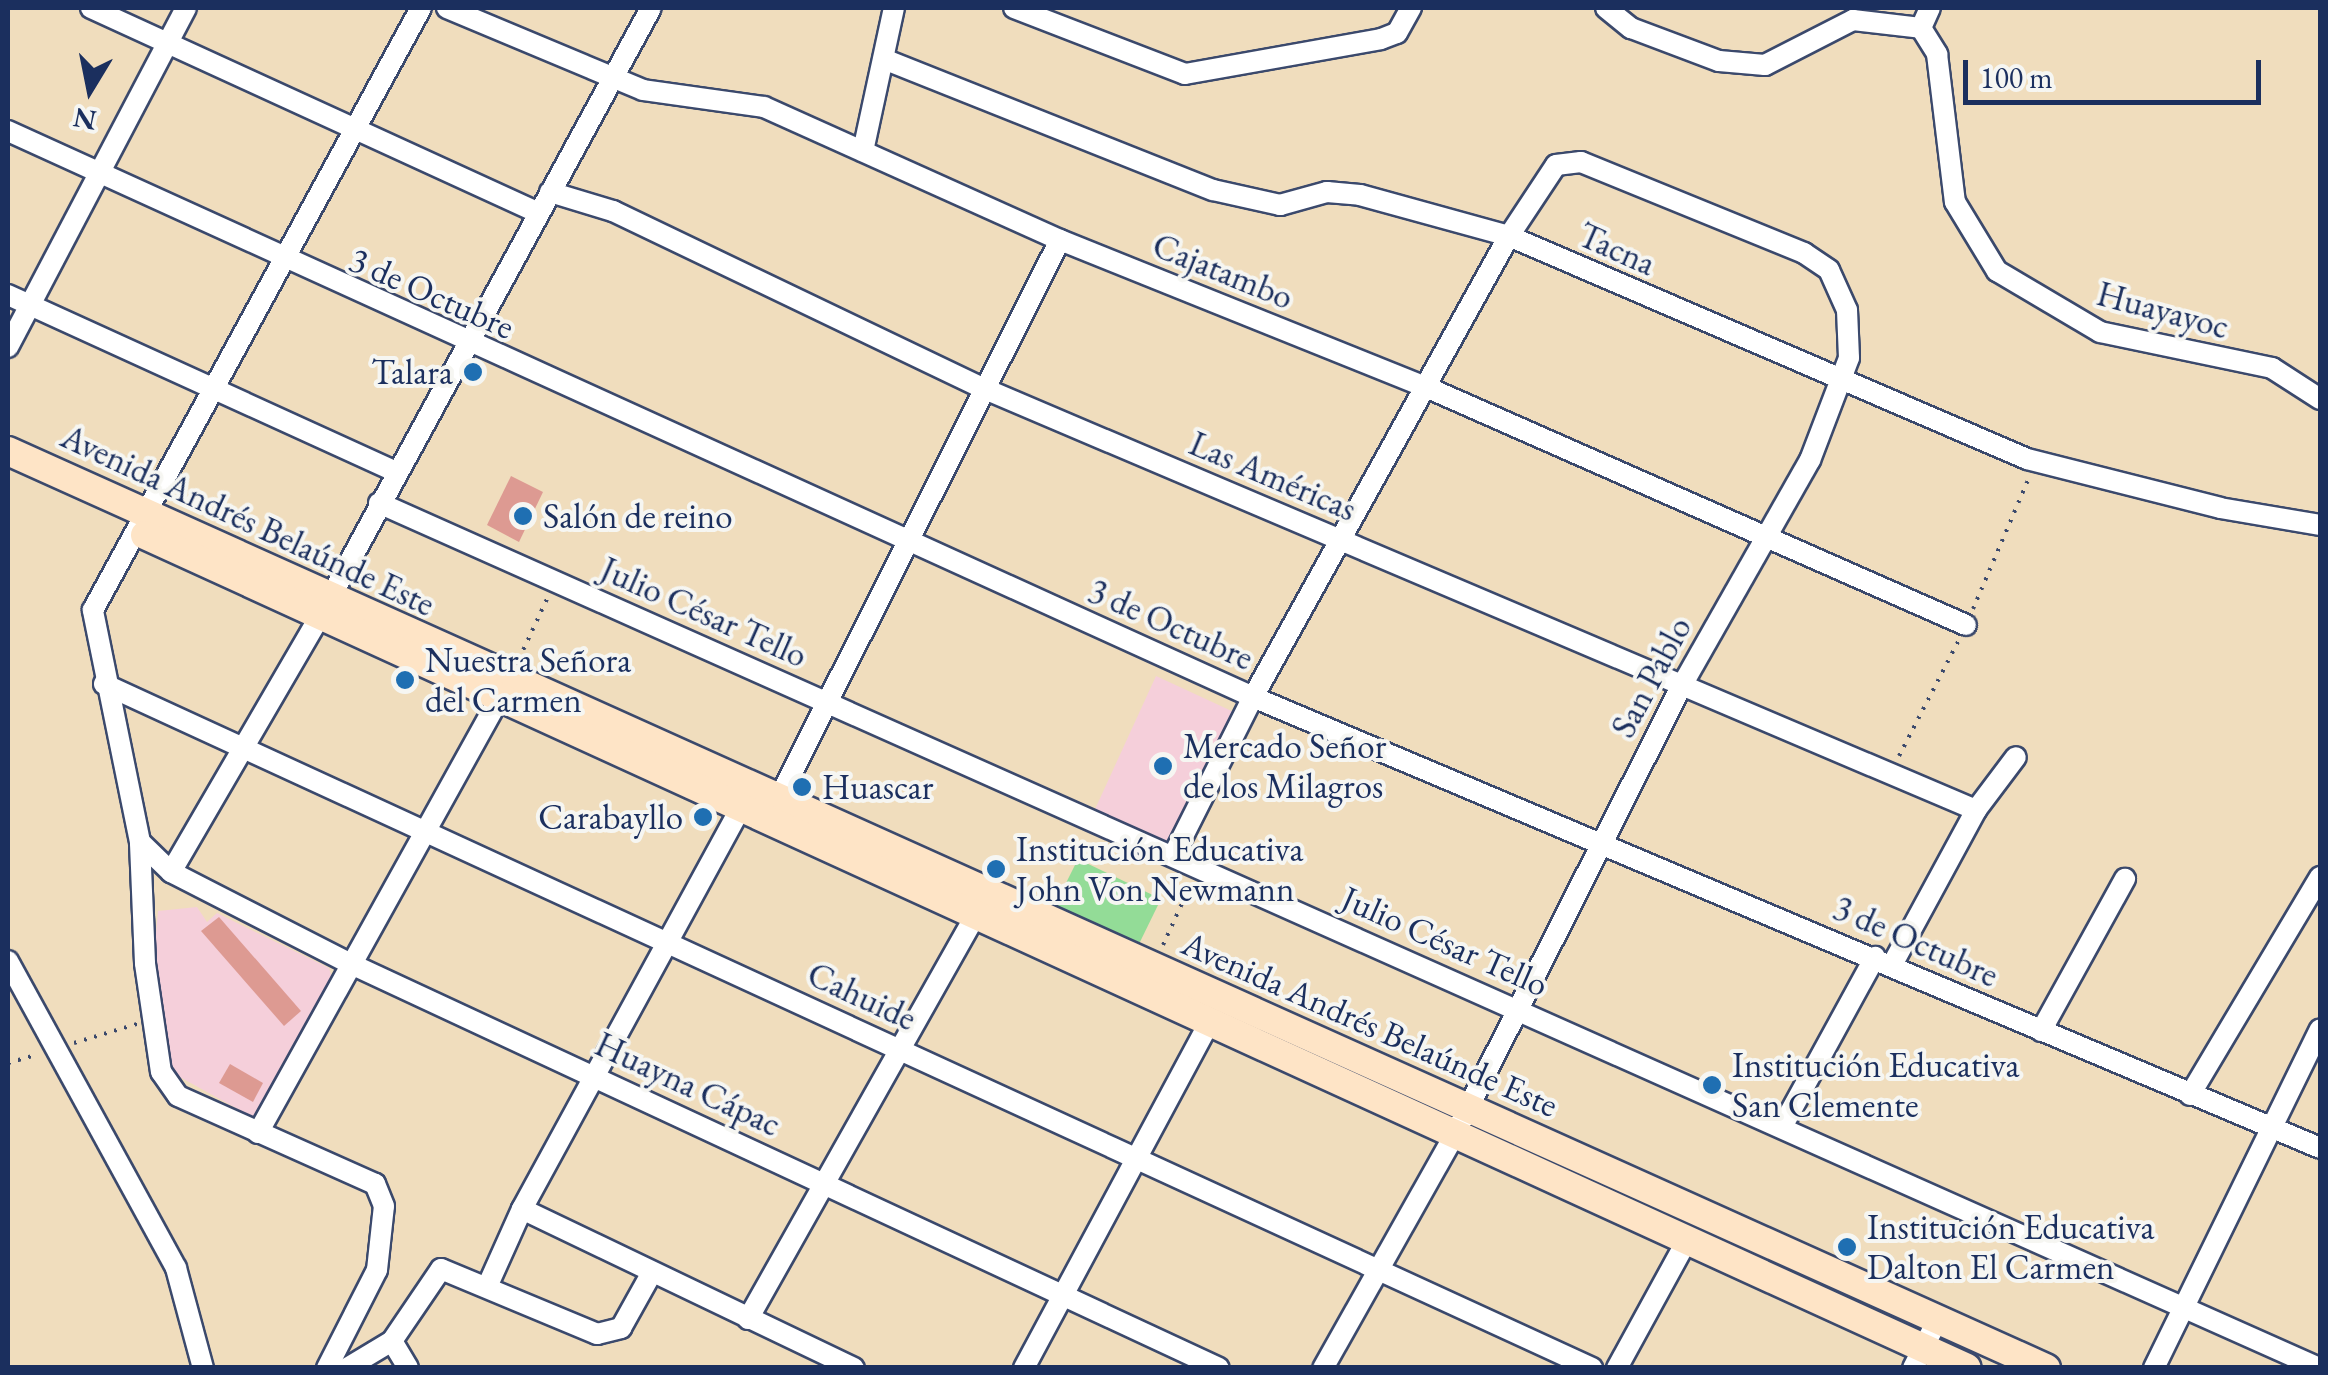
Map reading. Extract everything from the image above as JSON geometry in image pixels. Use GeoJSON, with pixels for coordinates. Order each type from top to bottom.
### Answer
{"type":"FeatureCollection","features":[{"type":"Feature","properties":{"kind":"street"},"geometry":{"type":"LineString","coordinates":[[91,8],[536,211]]}},
{"type":"Feature","properties":{"kind":"street"},"geometry":{"type":"LineString","coordinates":[[8,348],[186,8]]}},
{"type":"Feature","properties":{"kind":"street"},"geometry":{"type":"LineString","coordinates":[[327,1368],[377,1270],[384,1206],[375,1184],[178,1096],[161,1072],[151,1020],[140,842],[104,684],[92,610],[286,263],[422,8]]}},
{"type":"Feature","properties":{"kind":"street","name":"Cajatambo"},"geometry":{"type":"LineString","coordinates":[[447,8],[613,80],[764,106],[1060,240],[1426,387],[1966,625]]}},
{"type":"Feature","properties":{"kind":"street"},"geometry":{"type":"LineString","coordinates":[[172,872],[324,608],[395,471],[468,345],[536,211],[651,8]]}},
{"type":"Feature","properties":{"kind":"street"},"geometry":{"type":"LineString","coordinates":[[864,151],[894,8]]}},
{"type":"Feature","properties":{"kind":"street"},"geometry":{"type":"LineString","coordinates":[[1014,8],[1184,74],[1292,57],[1397,33],[1412,8]]}},
{"type":"Feature","properties":{"kind":"street"},"geometry":{"type":"LineString","coordinates":[[1606,8],[1630,28],[1719,61],[1765,64],[1853,20],[1922,28],[1930,8]]}},
{"type":"Feature","properties":{"kind":"street","name":"Huayayoc"},"geometry":{"type":"LineString","coordinates":[[1922,28],[1937,54],[1955,202],[1997,270],[2100,332],[2272,368],[2320,399]]}},
{"type":"Feature","properties":{"kind":"street","name":"Tacna"},"geometry":{"type":"LineString","coordinates":[[886,60],[1213,190],[1280,205],[1328,192],[1360,195],[1508,236],[1844,385],[2036,462],[2220,508],[2320,525]]}},
{"type":"Feature","properties":{"kind":"street","name":"3 de Octubre"},"geometry":{"type":"LineString","coordinates":[[8,131],[286,263],[1253,697],[2320,1148]]}},
{"type":"Feature","properties":{"kind":"street","name":"San Pablo"},"geometry":{"type":"LineString","coordinates":[[1323,1368],[1461,1122],[1682,685],[1764,534],[1810,460],[1844,385],[1847,310],[1829,270],[1804,252],[1581,162],[1556,165],[1508,236]]}},
{"type":"Feature","properties":{"kind":"street","name":"Las Américas"},"geometry":{"type":"LineString","coordinates":[[550,192],[613,211],[985,388],[1976,810]]}},
{"type":"Feature","properties":{"kind":"street"},"geometry":{"type":"LineString","coordinates":[[1174,856],[1253,697],[1343,542],[1508,236]]}},
{"type":"Feature","properties":{"kind":"street"},"geometry":{"type":"LineString","coordinates":[[778,800],[1060,240]]}},
{"type":"Feature","properties":{"kind":"street"},"geometry":{"type":"LineString","coordinates":[[8,295],[395,471]]}},
{"type":"Feature","properties":{"kind":"street","name":"Avenida Andrés Belaúnde Este"},"geometry":{"type":"LineString","coordinates":[[8,451],[138,522]]}},
{"type":"Feature","properties":{"kind":"street","name":"Avenida Andrés Belaúnde Este"},"geometry":{"type":"LineString","coordinates":[[8,472],[138,522],[504,690],[741,808],[1152,968],[1919,1358],[1967,1368]]}},
{"type":"Feature","properties":{"kind":"street","name":"Julio César Tello"},"geometry":{"type":"LineString","coordinates":[[378,503],[2319,1368]]}},
{"type":"Feature","properties":{"kind":"street","name":"Cahuide"},"geometry":{"type":"LineString","coordinates":[[104,684],[1592,1368]]}},
{"type":"Feature","properties":{"kind":"street"},"geometry":{"type":"LineString","coordinates":[[258,1132],[504,690]]}},
{"type":"Feature","properties":{"kind":"street","name":"Avenida Andrés Belaúnde Este"},"geometry":{"type":"LineString","coordinates":[[504,690],[778,800],[1209,1023],[1461,1122],[1938,1319],[2046,1368]]}},
{"type":"Feature","properties":{"kind":"street"},"geometry":{"type":"LineString","coordinates":[[1782,1127],[1976,810],[2016,757]]}},
{"type":"Feature","properties":{"kind":"street"},"geometry":{"type":"LineString","coordinates":[[487,1287],[522,1209],[741,808]]}},
{"type":"Feature","properties":{"kind":"street","name":"Huayna Cápac"},"geometry":{"type":"LineString","coordinates":[[140,842],[172,872],[351,964],[1219,1368]]}},
{"type":"Feature","properties":{"kind":"street"},"geometry":{"type":"LineString","coordinates":[[2190,1095],[2320,877]]}},
{"type":"Feature","properties":{"kind":"street"},"geometry":{"type":"LineString","coordinates":[[2040,1032],[2124,879]]}},
{"type":"Feature","properties":{"kind":"street"},"geometry":{"type":"LineString","coordinates":[[748,1319],[982,905]]}},
{"type":"Feature","properties":{"kind":"street"},"geometry":{"type":"LineString","coordinates":[[8,961],[176,1268],[203,1368]]}},
{"type":"Feature","properties":{"kind":"street"},"geometry":{"type":"LineString","coordinates":[[1024,1368],[1209,1023]]}},
{"type":"Feature","properties":{"kind":"street"},"geometry":{"type":"LineString","coordinates":[[2154,1368],[2320,1029]]}},
{"type":"Feature","properties":{"kind":"street"},"geometry":{"type":"LineString","coordinates":[[522,1209],[650,1274],[854,1368]]}},
{"type":"Feature","properties":{"kind":"street"},"geometry":{"type":"LineString","coordinates":[[1617,1368],[1687,1240]]}},
{"type":"Feature","properties":{"kind":"street"},"geometry":{"type":"LineString","coordinates":[[347,1368],[392,1341],[441,1269],[609,1334],[621,1328],[650,1274]]}},
{"type":"Feature","properties":{"kind":"street"},"geometry":{"type":"LineString","coordinates":[[1919,1358],[1938,1319]]}},
{"type":"Feature","properties":{"kind":"street"},"geometry":{"type":"LineString","coordinates":[[392,1341],[408,1368]]}},
{"type":"Feature","properties":{"kind":"path"},"geometry":{"type":"LineString","coordinates":[[1908,738],[1966,625],[2036,462]]}},
{"type":"Feature","properties":{"kind":"path"},"geometry":{"type":"LineString","coordinates":[[504,690],[556,581]]}},
{"type":"Feature","properties":{"kind":"path"},"geometry":{"type":"LineString","coordinates":[[1152,968],[1199,868]]}},
{"type":"Feature","properties":{"kind":"path"},"geometry":{"type":"LineString","coordinates":[[8,1063],[151,1020]]}},
{"type":"Feature","properties":{"kind":"shaded area","name":"Mercado Señor de los Milagros"},"geometry":{"type":"Polygon","coordinates":[[[1156,676],[1236,713],[1168,852],[1091,818],[1156,676]]]}},
{"type":"Feature","properties":{"kind":"shaded area"},"geometry":{"type":"Polygon","coordinates":[[[197,907],[207,922],[217,913],[329,968],[332,978],[256,1119],[167,1070],[153,966],[158,911],[197,907]]]}},
{"type":"Feature","properties":{"kind":"green space"},"geometry":{"type":"Polygon","coordinates":[[[1078,859],[1161,899],[1137,948],[1054,907],[1078,859]]]}},
{"type":"Feature","properties":{"kind":"building"},"geometry":{"type":"Polygon","coordinates":[[[511,476],[543,492],[519,542],[487,525],[511,476]]]}},
{"type":"Feature","properties":{"kind":"building"},"geometry":{"type":"Polygon","coordinates":[[[219,917],[301,1011],[284,1026],[201,931],[219,917]]]}},
{"type":"Feature","properties":{"kind":"building"},"geometry":{"type":"Polygon","coordinates":[[[230,1064],[263,1083],[253,1102],[219,1083],[230,1064]]]}},
{"type":"Feature","properties":{"kind":"place","name":"Talara"},"geometry":{"type":"Point","coordinates":[473,372]}},
{"type":"Feature","properties":{"kind":"place","name":"Salón de reino"},"geometry":{"type":"Point","coordinates":[523,516]}},
{"type":"Feature","properties":{"kind":"place","name":"Nuestra Señora del Carmen"},"geometry":{"type":"Point","coordinates":[405,680]}},
{"type":"Feature","properties":{"kind":"place","name":"Mercado Señor de los Milagros"},"geometry":{"type":"Point","coordinates":[1163,766]}},
{"type":"Feature","properties":{"kind":"place","name":"Huascar"},"geometry":{"type":"Point","coordinates":[802,787]}},
{"type":"Feature","properties":{"kind":"place","name":"Carabayllo"},"geometry":{"type":"Point","coordinates":[703,817]}},
{"type":"Feature","properties":{"kind":"place","name":"Institución Educativa John Von Newmann"},"geometry":{"type":"Point","coordinates":[996,869]}},
{"type":"Feature","properties":{"kind":"place","name":"Institución Educativa San Clemente"},"geometry":{"type":"Point","coordinates":[1712,1085]}},
{"type":"Feature","properties":{"kind":"place","name":"Institución Educativa Dalton El Carmen"},"geometry":{"type":"Point","coordinates":[1847,1247]}}]}
